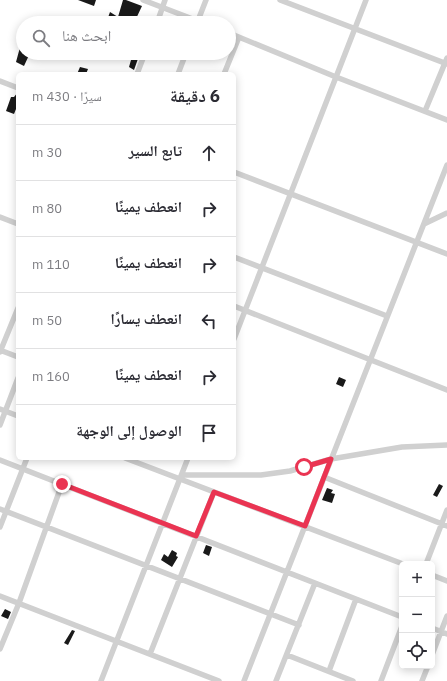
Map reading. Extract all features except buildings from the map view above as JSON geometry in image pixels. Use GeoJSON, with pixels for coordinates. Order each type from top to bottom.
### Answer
{"type":"FeatureCollection","features":[{"type":"Feature","properties":{"kind":"street"},"geometry":{"type":"LineString","coordinates":[[143,0],[185,16]]}},
{"type":"Feature","properties":{"kind":"street"},"geometry":{"type":"LineString","coordinates":[[160,16],[165,0]]}},
{"type":"Feature","properties":{"kind":"street"},"geometry":{"type":"LineString","coordinates":[[201,16],[206,0]]}},
{"type":"Feature","properties":{"kind":"street"},"geometry":{"type":"LineString","coordinates":[[280,0],[354,29],[446,62],[425,111]]}},
{"type":"Feature","properties":{"kind":"street"},"geometry":{"type":"LineString","coordinates":[[236,334],[366,0]]}},
{"type":"Feature","properties":{"kind":"street"},"geometry":{"type":"LineString","coordinates":[[236,36],[447,120]]}},
{"type":"Feature","properties":{"kind":"street"},"geometry":{"type":"LineString","coordinates":[[236,44],[239,37]]}},
{"type":"Feature","properties":{"kind":"street"},"geometry":{"type":"LineString","coordinates":[[138,72],[142,60]]}},
{"type":"Feature","properties":{"kind":"street"},"geometry":{"type":"LineString","coordinates":[[179,72],[183,60]]}},
{"type":"Feature","properties":{"kind":"street"},"geometry":{"type":"LineString","coordinates":[[225,72],[230,60]]}},
{"type":"Feature","properties":{"kind":"street"},"geometry":{"type":"LineString","coordinates":[[0,81],[16,87]]}},
{"type":"Feature","properties":{"kind":"street"},"geometry":{"type":"LineString","coordinates":[[244,681],[447,165]]}},
{"type":"Feature","properties":{"kind":"street"},"geometry":{"type":"LineString","coordinates":[[236,173],[447,254]]}},
{"type":"Feature","properties":{"kind":"street"},"geometry":{"type":"LineString","coordinates":[[424,224],[447,213]]}},
{"type":"Feature","properties":{"kind":"street"},"geometry":{"type":"LineString","coordinates":[[0,217],[16,223]]}},
{"type":"Feature","properties":{"kind":"street"},"geometry":{"type":"LineString","coordinates":[[236,258],[387,316]]}},
{"type":"Feature","properties":{"kind":"street"},"geometry":{"type":"LineString","coordinates":[[236,307],[447,390]]}},
{"type":"Feature","properties":{"kind":"street"},"geometry":{"type":"LineString","coordinates":[[16,313],[0,351],[16,356]]}},
{"type":"Feature","properties":{"kind":"street"},"geometry":{"type":"LineString","coordinates":[[0,425],[3,410],[16,382]]}},
{"type":"Feature","properties":{"kind":"street"},"geometry":{"type":"LineString","coordinates":[[3,410],[16,415]]}},
{"type":"Feature","properties":{"kind":"street"},"geometry":{"type":"LineString","coordinates":[[181,477],[261,475],[290,471],[331,459],[402,448],[447,445]]}},
{"type":"Feature","properties":{"kind":"street"},"geometry":{"type":"LineString","coordinates":[[0,460],[399,616]]}},
{"type":"Feature","properties":{"kind":"street"},"geometry":{"type":"LineString","coordinates":[[0,527],[26,460]]}},
{"type":"Feature","properties":{"kind":"street"},"geometry":{"type":"LineString","coordinates":[[131,460],[181,477],[214,492],[399,562]]}},
{"type":"Feature","properties":{"kind":"street"},"geometry":{"type":"LineString","coordinates":[[101,681],[187,460]]}},
{"type":"Feature","properties":{"kind":"street"},"geometry":{"type":"LineString","coordinates":[[324,477],[444,525]]}},
{"type":"Feature","properties":{"kind":"street"},"geometry":{"type":"LineString","coordinates":[[0,649],[62,484]]}},
{"type":"Feature","properties":{"kind":"street"},"geometry":{"type":"LineString","coordinates":[[150,654],[214,492]]}},
{"type":"Feature","properties":{"kind":"street"},"geometry":{"type":"LineString","coordinates":[[0,509],[299,625]]}},
{"type":"Feature","properties":{"kind":"street"},"geometry":{"type":"LineString","coordinates":[[427,561],[444,525],[447,510]]}},
{"type":"Feature","properties":{"kind":"street"},"geometry":{"type":"LineString","coordinates":[[435,576],[447,581]]}},
{"type":"Feature","properties":{"kind":"street"},"geometry":{"type":"LineString","coordinates":[[276,681],[315,583]]}},
{"type":"Feature","properties":{"kind":"street"},"geometry":{"type":"LineString","coordinates":[[0,596],[219,681]]}},
{"type":"Feature","properties":{"kind":"street"},"geometry":{"type":"LineString","coordinates":[[329,671],[356,599]]}},
{"type":"Feature","properties":{"kind":"street"},"geometry":{"type":"LineString","coordinates":[[435,650],[444,633],[447,616]]}},
{"type":"Feature","properties":{"kind":"street"},"geometry":{"type":"LineString","coordinates":[[382,681],[399,633]]}},
{"type":"Feature","properties":{"kind":"street"},"geometry":{"type":"LineString","coordinates":[[287,655],[353,681]]}},
{"type":"Feature","properties":{"kind":"street"},"geometry":{"type":"LineString","coordinates":[[422,681],[427,669]]}},
{"type":"Feature","properties":{"kind":"route"},"geometry":{"type":"LineString","coordinates":[[62,484],[196,536],[214,492],[305,526],[331,459],[304,467]]}}]}
